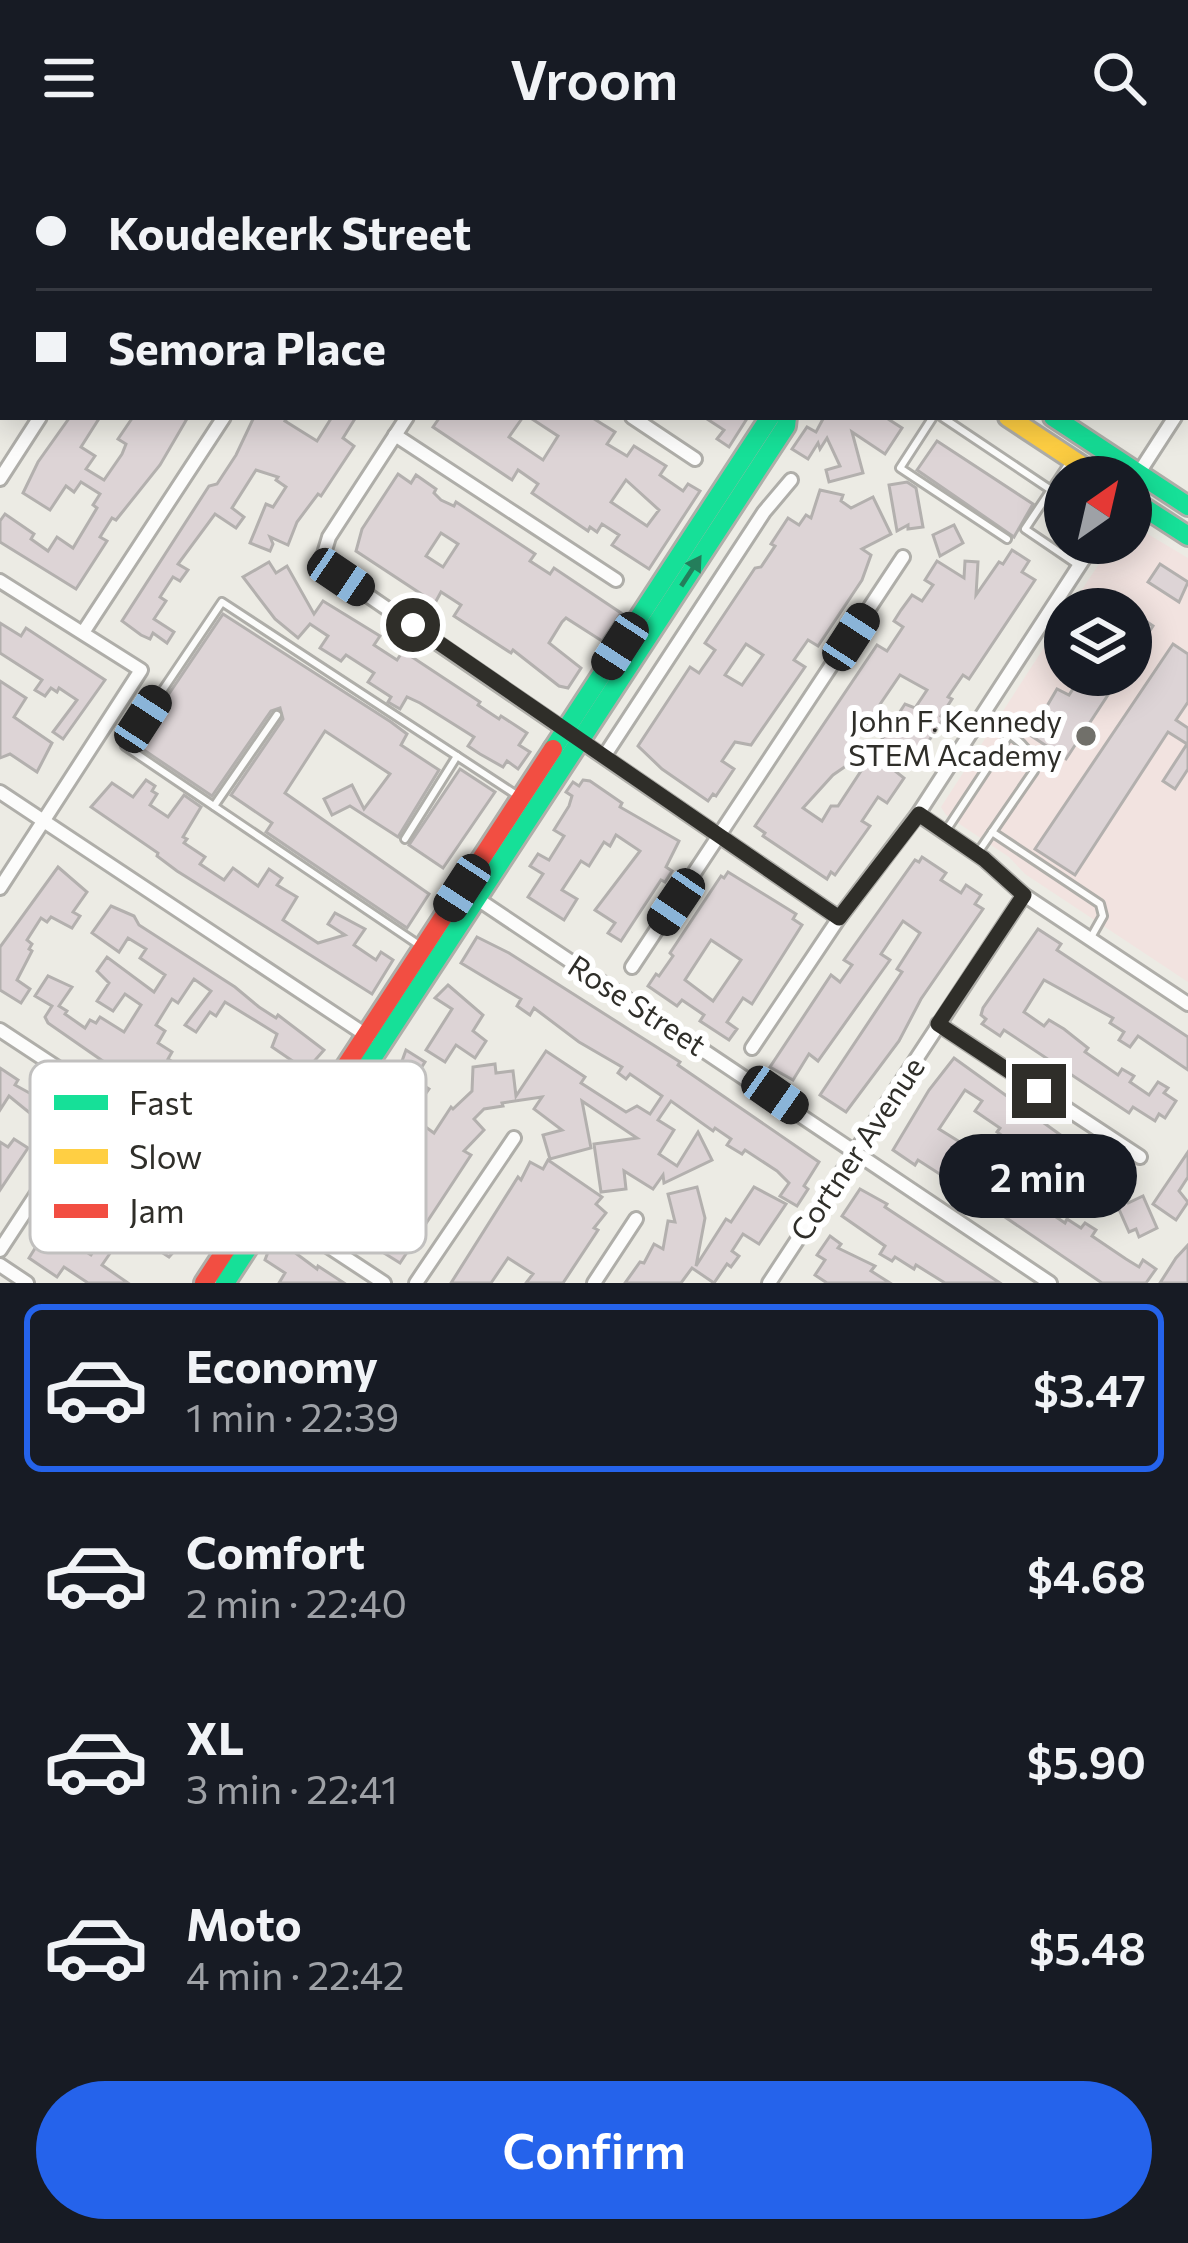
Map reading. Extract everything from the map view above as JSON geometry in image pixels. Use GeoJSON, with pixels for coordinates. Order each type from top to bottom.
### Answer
{"type":"FeatureCollection","features":[{"type":"Feature","properties":{"kind":"main road"},"geometry":{"type":"LineString","coordinates":[[373,1040],[424,947],[470,893],[521,798],[574,734],[768,420]]}},
{"type":"Feature","properties":{"kind":"main road"},"geometry":{"type":"LineString","coordinates":[[359,1061],[787,420]]}},
{"type":"Feature","properties":{"kind":"main road"},"geometry":{"type":"LineString","coordinates":[[1013,420],[1067,456]]}},
{"type":"Feature","properties":{"kind":"main road"},"geometry":{"type":"LineString","coordinates":[[1057,420],[1105,456]]}},
{"type":"Feature","properties":{"kind":"main road"},"geometry":{"type":"LineString","coordinates":[[1152,488],[1188,506]]}},
{"type":"Feature","properties":{"kind":"main road"},"geometry":{"type":"LineString","coordinates":[[1152,513],[1188,536]]}},
{"type":"Feature","properties":{"kind":"main road"},"geometry":{"type":"LineString","coordinates":[[204,1283],[228,1253]]}},
{"type":"Feature","properties":{"kind":"main road"},"geometry":{"type":"LineString","coordinates":[[225,1283],[241,1253]]}},
{"type":"Feature","properties":{"kind":"street"},"geometry":{"type":"LineString","coordinates":[[0,479],[38,420]]}},
{"type":"Feature","properties":{"kind":"street"},"geometry":{"type":"LineString","coordinates":[[84,631],[222,420]]}},
{"type":"Feature","properties":{"kind":"street"},"geometry":{"type":"LineString","coordinates":[[405,420],[328,537],[323,557],[341,577],[839,918]]}},
{"type":"Feature","properties":{"kind":"street"},"geometry":{"type":"LineString","coordinates":[[636,420],[695,459]]}},
{"type":"Feature","properties":{"kind":"street"},"geometry":{"type":"LineString","coordinates":[[1150,456],[1173,420]]}},
{"type":"Feature","properties":{"kind":"street"},"geometry":{"type":"LineString","coordinates":[[395,434],[616,580]]}},
{"type":"Feature","properties":{"kind":"street"},"geometry":{"type":"LineString","coordinates":[[605,755],[764,512],[791,480]]}},
{"type":"Feature","properties":{"kind":"street"},"geometry":{"type":"LineString","coordinates":[[632,967],[903,557]]}},
{"type":"Feature","properties":{"kind":"street"},"geometry":{"type":"LineString","coordinates":[[752,1048],[839,918],[919,814],[1079,565]]}},
{"type":"Feature","properties":{"kind":"street"},"geometry":{"type":"LineString","coordinates":[[0,581],[141,670],[0,888]]}},
{"type":"Feature","properties":{"kind":"street"},"geometry":{"type":"LineString","coordinates":[[0,792],[373,1040]]}},
{"type":"Feature","properties":{"kind":"street"},"geometry":{"type":"LineString","coordinates":[[919,814],[977,854],[1024,895],[1188,1004]]}},
{"type":"Feature","properties":{"kind":"street","name":"Rose Street"},"geometry":{"type":"LineString","coordinates":[[470,893],[1050,1283]]}},
{"type":"Feature","properties":{"kind":"street","name":"Cortner Avenue"},"geometry":{"type":"LineString","coordinates":[[768,1282],[1024,895]]}},
{"type":"Feature","properties":{"kind":"street"},"geometry":{"type":"LineString","coordinates":[[938,1024],[1140,1157]]}},
{"type":"Feature","properties":{"kind":"street"},"geometry":{"type":"LineString","coordinates":[[0,1030],[47,1061]]}},
{"type":"Feature","properties":{"kind":"street"},"geometry":{"type":"LineString","coordinates":[[416,1283],[514,1138]]}},
{"type":"Feature","properties":{"kind":"street"},"geometry":{"type":"LineString","coordinates":[[0,1250],[30,1204]]}},
{"type":"Feature","properties":{"kind":"street"},"geometry":{"type":"LineString","coordinates":[[594,1283],[636,1220]]}},
{"type":"Feature","properties":{"kind":"street"},"geometry":{"type":"LineString","coordinates":[[339,1253],[384,1283]]}},
{"type":"Feature","properties":{"kind":"street"},"geometry":{"type":"LineString","coordinates":[[0,1265],[27,1283]]}},
{"type":"Feature","properties":{"kind":"lane"},"geometry":{"type":"LineString","coordinates":[[936,420],[900,468],[1007,538]]}},
{"type":"Feature","properties":{"kind":"lane"},"geometry":{"type":"LineString","coordinates":[[943,420],[1044,485]]}},
{"type":"Feature","properties":{"kind":"lane"},"geometry":{"type":"LineString","coordinates":[[1044,501],[1025,530],[1044,542]]}},
{"type":"Feature","properties":{"kind":"lane"},"geometry":{"type":"LineString","coordinates":[[424,947],[125,746],[222,602],[521,798]]}},
{"type":"Feature","properties":{"kind":"lane"},"geometry":{"type":"LineString","coordinates":[[214,806],[277,715]]}},
{"type":"Feature","properties":{"kind":"lane"},"geometry":{"type":"LineString","coordinates":[[977,854],[1034,771],[1029,752],[982,716]]}},
{"type":"Feature","properties":{"kind":"lane"},"geometry":{"type":"LineString","coordinates":[[945,832],[1009,735]]}},
{"type":"Feature","properties":{"kind":"lane"},"geometry":{"type":"LineString","coordinates":[[405,839],[457,756]]}},
{"type":"Feature","properties":{"kind":"lane"},"geometry":{"type":"LineString","coordinates":[[992,832],[1100,904],[1103,916],[1090,938]]}},
{"type":"Feature","properties":{"kind":"shaded area","name":"John F. Kennedy STEM Academy"},"geometry":{"type":"Polygon","coordinates":[[[1152,537],[1188,558],[1188,982],[1025,874],[941,807],[1044,648],[1044,696],[1152,696],[1152,588],[1083,588],[1099,564],[1152,564],[1152,537]]]}},
{"type":"Feature","properties":{"kind":"building"},"geometry":{"type":"Polygon","coordinates":[[[68,420],[98,420],[81,447],[95,456],[86,469],[104,480],[122,454],[126,444],[118,439],[131,420],[186,420],[160,465],[116,520],[112,518],[100,537],[107,541],[76,589],[0,542],[0,521],[5,514],[34,534],[31,539],[48,551],[57,537],[73,548],[97,508],[93,505],[100,494],[81,482],[74,492],[66,486],[50,510],[23,493],[68,420]]]}},
{"type":"Feature","properties":{"kind":"building"},"geometry":{"type":"Polygon","coordinates":[[[253,420],[286,420],[317,441],[330,420],[354,420],[343,438],[354,446],[321,496],[297,522],[288,545],[270,537],[270,551],[250,543],[266,504],[273,507],[286,487],[278,477],[256,470],[232,508],[244,517],[236,528],[215,514],[178,564],[188,570],[180,581],[173,577],[160,597],[166,601],[154,619],[174,632],[167,643],[153,633],[150,639],[141,635],[122,621],[209,486],[217,484],[253,420]]]}},
{"type":"Feature","properties":{"kind":"building"},"geometry":{"type":"Polygon","coordinates":[[[438,420],[521,420],[509,437],[543,460],[558,436],[534,420],[596,420],[615,432],[607,444],[627,456],[634,446],[666,466],[660,475],[683,491],[688,484],[700,491],[649,569],[612,545],[619,535],[602,524],[597,532],[590,527],[588,531],[532,493],[538,484],[518,470],[512,480],[433,427],[438,420]],[[626,480],[611,502],[647,526],[659,510],[626,480]]]}},
{"type":"Feature","properties":{"kind":"building"},"geometry":{"type":"Polygon","coordinates":[[[709,420],[746,420],[729,447],[717,439],[724,430],[709,420]]]}},
{"type":"Feature","properties":{"kind":"building"},"geometry":{"type":"Polygon","coordinates":[[[822,420],[890,420],[902,428],[885,454],[852,432],[863,473],[829,482],[826,470],[840,466],[827,438],[808,459],[792,449],[807,427],[816,432],[822,420]]]}},
{"type":"Feature","properties":{"kind":"building"},"geometry":{"type":"Polygon","coordinates":[[[937,441],[1033,504],[1014,537],[917,470],[937,441]]]}},
{"type":"Feature","properties":{"kind":"building"},"geometry":{"type":"Polygon","coordinates":[[[398,474],[411,483],[416,475],[436,489],[441,500],[454,506],[456,502],[535,554],[530,561],[550,574],[554,568],[621,613],[602,641],[566,618],[562,622],[549,643],[581,668],[568,688],[559,686],[513,650],[454,616],[461,605],[441,592],[435,603],[356,551],[362,529],[398,474]],[[441,533],[426,556],[443,567],[458,544],[441,533]]]}},
{"type":"Feature","properties":{"kind":"building"},"geometry":{"type":"Polygon","coordinates":[[[907,482],[916,488],[923,527],[908,529],[908,525],[897,531],[889,485],[907,482]]]}},
{"type":"Feature","properties":{"kind":"building"},"geometry":{"type":"Polygon","coordinates":[[[820,490],[843,495],[841,501],[851,508],[873,497],[891,534],[862,549],[871,555],[862,580],[818,646],[808,640],[794,660],[805,667],[751,745],[735,742],[722,761],[734,769],[708,801],[638,746],[690,667],[699,673],[715,650],[705,643],[775,546],[771,544],[788,518],[799,525],[806,515],[811,518],[820,490]],[[746,644],[725,675],[742,685],[763,655],[746,644]]]}},
{"type":"Feature","properties":{"kind":"building"},"geometry":{"type":"Polygon","coordinates":[[[954,525],[963,543],[940,556],[933,535],[954,525]]]}},
{"type":"Feature","properties":{"kind":"building"},"geometry":{"type":"Polygon","coordinates":[[[1012,550],[1029,561],[1022,572],[1035,580],[969,679],[963,675],[948,697],[952,699],[944,718],[920,754],[911,748],[895,771],[904,778],[887,803],[878,797],[862,821],[870,826],[835,875],[831,872],[827,879],[763,836],[755,826],[877,645],[887,651],[903,627],[894,621],[912,595],[922,601],[933,585],[925,580],[937,561],[964,578],[965,561],[978,562],[976,595],[999,562],[1003,564],[1012,550]],[[900,675],[855,741],[869,750],[833,775],[803,808],[822,821],[831,806],[838,806],[905,704],[915,708],[927,690],[900,675]]]}},
{"type":"Feature","properties":{"kind":"building"},"geometry":{"type":"Polygon","coordinates":[[[269,562],[276,573],[287,566],[314,614],[323,601],[380,636],[374,645],[397,660],[403,651],[499,719],[527,733],[519,745],[530,752],[518,769],[507,761],[503,767],[468,746],[474,737],[420,703],[407,697],[400,709],[388,702],[391,697],[368,682],[374,673],[346,655],[341,661],[320,648],[328,636],[310,624],[298,638],[275,619],[243,577],[269,562]]]}},
{"type":"Feature","properties":{"kind":"building"},"geometry":{"type":"Polygon","coordinates":[[[1160,564],[1188,582],[1179,602],[1148,582],[1160,564]]]}},
{"type":"Feature","properties":{"kind":"building"},"geometry":{"type":"Polygon","coordinates":[[[223,614],[391,722],[407,734],[401,745],[439,770],[398,837],[350,806],[332,815],[324,799],[352,785],[364,809],[390,774],[325,731],[285,793],[429,894],[407,928],[266,832],[272,823],[231,795],[283,719],[280,708],[271,711],[212,796],[135,744],[223,614]]]}},
{"type":"Feature","properties":{"kind":"building"},"geometry":{"type":"Polygon","coordinates":[[[0,623],[21,636],[26,628],[105,680],[63,739],[53,732],[77,700],[59,688],[57,692],[51,688],[45,696],[35,690],[42,680],[0,653],[0,623]]]}},
{"type":"Feature","properties":{"kind":"building"},"geometry":{"type":"Polygon","coordinates":[[[1173,644],[1188,654],[1188,702],[1176,720],[1188,728],[1188,769],[1175,789],[1163,781],[1187,744],[1168,732],[1075,875],[1035,849],[1138,696],[1152,696],[1152,675],[1173,644]]]}},
{"type":"Feature","properties":{"kind":"building"},"geometry":{"type":"Polygon","coordinates":[[[0,681],[26,698],[14,717],[52,743],[37,772],[10,754],[0,758],[0,681]]]}},
{"type":"Feature","properties":{"kind":"building"},"geometry":{"type":"Polygon","coordinates":[[[1053,696],[1107,696],[1066,759],[1030,735],[1053,696]]]}},
{"type":"Feature","properties":{"kind":"building"},"geometry":{"type":"Polygon","coordinates":[[[460,769],[495,792],[443,868],[409,845],[460,769]]]}},
{"type":"Feature","properties":{"kind":"building"},"geometry":{"type":"Polygon","coordinates":[[[146,780],[157,794],[150,805],[168,817],[184,795],[201,807],[183,837],[187,839],[184,843],[205,857],[200,864],[224,880],[233,868],[258,886],[269,869],[282,878],[277,885],[297,897],[283,920],[318,943],[345,935],[328,924],[335,913],[365,929],[354,945],[376,960],[381,952],[393,960],[372,994],[177,871],[91,807],[112,783],[133,797],[146,780]]]}},
{"type":"Feature","properties":{"kind":"building"},"geometry":{"type":"Polygon","coordinates":[[[583,780],[679,841],[666,867],[672,871],[621,941],[608,933],[615,923],[595,910],[640,851],[616,835],[610,846],[604,842],[589,866],[581,861],[562,890],[577,899],[564,920],[528,897],[543,874],[530,866],[538,854],[549,860],[564,836],[554,830],[569,806],[572,796],[566,792],[573,782],[579,786],[583,780]]]}},
{"type":"Feature","properties":{"kind":"building"},"geometry":{"type":"Polygon","coordinates":[[[922,857],[946,873],[941,880],[961,893],[966,885],[981,895],[975,904],[983,909],[921,999],[899,1041],[846,1112],[820,1095],[902,972],[897,969],[920,933],[903,921],[881,954],[890,960],[818,1061],[809,1054],[793,1080],[770,1067],[831,975],[840,982],[852,965],[844,960],[915,860],[922,857]]]}},
{"type":"Feature","properties":{"kind":"building"},"geometry":{"type":"Polygon","coordinates":[[[58,867],[87,892],[73,912],[80,916],[72,928],[51,917],[47,922],[41,918],[27,940],[32,951],[17,980],[30,989],[21,1003],[0,990],[0,947],[58,867]]]}},
{"type":"Feature","properties":{"kind":"building"},"geometry":{"type":"Polygon","coordinates":[[[728,872],[796,914],[793,919],[802,925],[752,1004],[743,998],[727,1022],[737,1029],[729,1040],[700,1021],[704,1015],[682,1000],[677,1006],[648,986],[673,956],[670,953],[721,876],[728,872]],[[711,940],[685,980],[713,1001],[741,960],[711,940]]]}},
{"type":"Feature","properties":{"kind":"building"},"geometry":{"type":"Polygon","coordinates":[[[111,906],[134,916],[139,925],[324,1050],[314,1061],[293,1061],[272,1047],[277,1034],[225,1002],[216,1016],[210,1012],[196,1032],[185,1025],[211,991],[194,979],[178,1003],[172,999],[156,1025],[165,1031],[158,1043],[172,1052],[171,1061],[103,1061],[48,1023],[45,1017],[52,1006],[35,996],[48,976],[72,987],[59,1006],[65,1014],[85,1028],[100,1017],[124,1032],[141,1005],[125,994],[113,1011],[97,1001],[109,983],[97,971],[107,957],[154,992],[165,975],[140,958],[146,949],[128,938],[119,952],[92,933],[111,906]]]}},
{"type":"Feature","properties":{"kind":"building"},"geometry":{"type":"Polygon","coordinates":[[[1038,929],[1061,944],[1057,950],[1188,1037],[1188,1070],[1138,1036],[1130,1047],[1119,1040],[1124,1032],[1110,1023],[1113,1018],[1044,980],[1024,1012],[1044,1026],[1049,1020],[1064,1029],[1088,1048],[1085,1052],[1118,1075],[1122,1069],[1134,1076],[1130,1082],[1149,1095],[1158,1082],[1168,1088],[1164,1093],[1176,1101],[1165,1118],[1159,1114],[1155,1121],[1133,1107],[1129,1113],[1004,1030],[1000,1036],[982,1024],[986,1019],[981,1015],[983,1008],[1038,929]]]}},
{"type":"Feature","properties":{"kind":"building"},"geometry":{"type":"Polygon","coordinates":[[[477,937],[509,953],[680,1062],[678,1065],[819,1162],[797,1206],[780,1196],[789,1183],[777,1171],[745,1150],[742,1154],[727,1145],[731,1139],[671,1101],[658,1120],[674,1130],[659,1154],[677,1166],[698,1132],[712,1160],[664,1183],[663,1175],[653,1189],[624,1171],[626,1189],[601,1192],[594,1144],[637,1138],[582,1101],[591,1148],[550,1159],[543,1135],[562,1130],[534,1109],[542,1097],[502,1103],[484,1109],[474,1119],[484,1130],[464,1151],[471,1155],[426,1223],[426,1129],[434,1133],[451,1107],[472,1091],[473,1067],[495,1064],[496,1073],[513,1071],[516,1096],[546,1051],[585,1077],[581,1083],[626,1112],[637,1106],[650,1114],[662,1096],[630,1074],[626,1079],[618,1073],[622,1067],[534,1008],[530,1015],[517,1006],[521,999],[461,963],[477,937]]]}},
{"type":"Feature","properties":{"kind":"building"},"geometry":{"type":"Polygon","coordinates":[[[448,985],[483,1015],[473,1031],[486,1041],[475,1058],[456,1045],[445,1062],[426,1050],[452,1009],[435,998],[448,985]]]}},
{"type":"Feature","properties":{"kind":"building"},"geometry":{"type":"Polygon","coordinates":[[[406,1050],[423,1061],[402,1061],[406,1050]]]}},
{"type":"Feature","properties":{"kind":"building"},"geometry":{"type":"Polygon","coordinates":[[[954,1058],[1098,1162],[1093,1170],[1115,1185],[1111,1191],[1128,1203],[1143,1196],[1157,1228],[1139,1237],[1136,1229],[1129,1232],[1114,1198],[1105,1210],[1098,1205],[1093,1213],[1080,1204],[1090,1189],[1054,1166],[1047,1175],[1036,1168],[1040,1162],[1022,1150],[1018,1157],[1005,1148],[1010,1141],[975,1111],[982,1101],[965,1090],[939,1129],[963,1144],[960,1149],[1022,1189],[1025,1185],[1035,1192],[1031,1200],[1065,1223],[1067,1219],[1081,1228],[1085,1223],[1096,1230],[1092,1236],[1126,1259],[1139,1267],[1143,1260],[1156,1269],[1146,1283],[1102,1283],[918,1160],[915,1165],[893,1150],[954,1058]]]}},
{"type":"Feature","properties":{"kind":"building"},"geometry":{"type":"Polygon","coordinates":[[[0,1068],[30,1093],[30,1113],[9,1096],[0,1110],[0,1068]]]}},
{"type":"Feature","properties":{"kind":"building"},"geometry":{"type":"Polygon","coordinates":[[[14,1139],[28,1148],[0,1190],[0,1142],[8,1147],[14,1139]]]}},
{"type":"Feature","properties":{"kind":"building"},"geometry":{"type":"Polygon","coordinates":[[[1188,1152],[1188,1177],[1179,1191],[1188,1202],[1176,1220],[1153,1204],[1188,1152]]]}},
{"type":"Feature","properties":{"kind":"building"},"geometry":{"type":"Polygon","coordinates":[[[548,1160],[602,1197],[596,1204],[606,1213],[563,1283],[526,1283],[533,1274],[508,1258],[491,1283],[451,1283],[518,1177],[521,1180],[530,1162],[543,1169],[548,1160]]]}},
{"type":"Feature","properties":{"kind":"building"},"geometry":{"type":"Polygon","coordinates":[[[697,1187],[705,1218],[696,1266],[726,1219],[731,1222],[754,1187],[786,1204],[759,1244],[743,1234],[732,1251],[739,1256],[714,1283],[692,1268],[681,1283],[625,1283],[654,1244],[663,1249],[668,1221],[675,1222],[668,1194],[697,1187]]]}},
{"type":"Feature","properties":{"kind":"building"},"geometry":{"type":"Polygon","coordinates":[[[860,1189],[1000,1283],[945,1283],[916,1265],[914,1269],[880,1254],[885,1246],[842,1216],[860,1189]]]}},
{"type":"Feature","properties":{"kind":"building"},"geometry":{"type":"Polygon","coordinates":[[[830,1236],[841,1244],[838,1248],[875,1266],[871,1271],[890,1283],[827,1283],[815,1275],[825,1260],[817,1255],[830,1236]]]}},
{"type":"Feature","properties":{"kind":"building"},"geometry":{"type":"Polygon","coordinates":[[[1188,1245],[1188,1283],[1160,1283],[1176,1258],[1188,1245]]]}},
{"type":"Feature","properties":{"kind":"building"},"geometry":{"type":"Polygon","coordinates":[[[32,1253],[110,1253],[102,1265],[128,1283],[88,1283],[64,1267],[57,1277],[29,1258],[32,1253]]]}},
{"type":"Feature","properties":{"kind":"building"},"geometry":{"type":"Polygon","coordinates":[[[268,1253],[295,1253],[344,1283],[279,1283],[285,1273],[265,1260],[268,1253]]]}},
{"type":"Feature","properties":{"kind":"building"},"geometry":{"type":"Polygon","coordinates":[[[384,1253],[407,1253],[400,1263],[384,1253]]]}},
{"type":"Feature","properties":{"kind":"traffic: fast"},"geometry":{"type":"LineString","coordinates":[[553,749],[768,420]]}},
{"type":"Feature","properties":{"kind":"traffic: fast"},"geometry":{"type":"LineString","coordinates":[[370,1061],[787,420]]}},
{"type":"Feature","properties":{"kind":"traffic: fast"},"geometry":{"type":"LineString","coordinates":[[1058,420],[1188,506]]}},
{"type":"Feature","properties":{"kind":"traffic: fast"},"geometry":{"type":"LineString","coordinates":[[1152,513],[1188,536]]}},
{"type":"Feature","properties":{"kind":"traffic: fast"},"geometry":{"type":"LineString","coordinates":[[225,1283],[245,1253]]}},
{"type":"Feature","properties":{"kind":"traffic: slow"},"geometry":{"type":"LineString","coordinates":[[1013,420],[1067,456]]}},
{"type":"Feature","properties":{"kind":"traffic: jam"},"geometry":{"type":"LineString","coordinates":[[349,1061],[553,749]]}},
{"type":"Feature","properties":{"kind":"traffic: jam"},"geometry":{"type":"LineString","coordinates":[[204,1283],[224,1253]]}},
{"type":"Feature","properties":{"kind":"place","name":"John F. Kennedy STEM Academy"},"geometry":{"type":"Point","coordinates":[1086,736]}},
{"type":"Feature","properties":{"kind":"route"},"geometry":{"type":"LineString","coordinates":[[413,625],[839,918],[919,814],[984,859],[1024,895],[938,1024],[1039,1091]]}}]}
